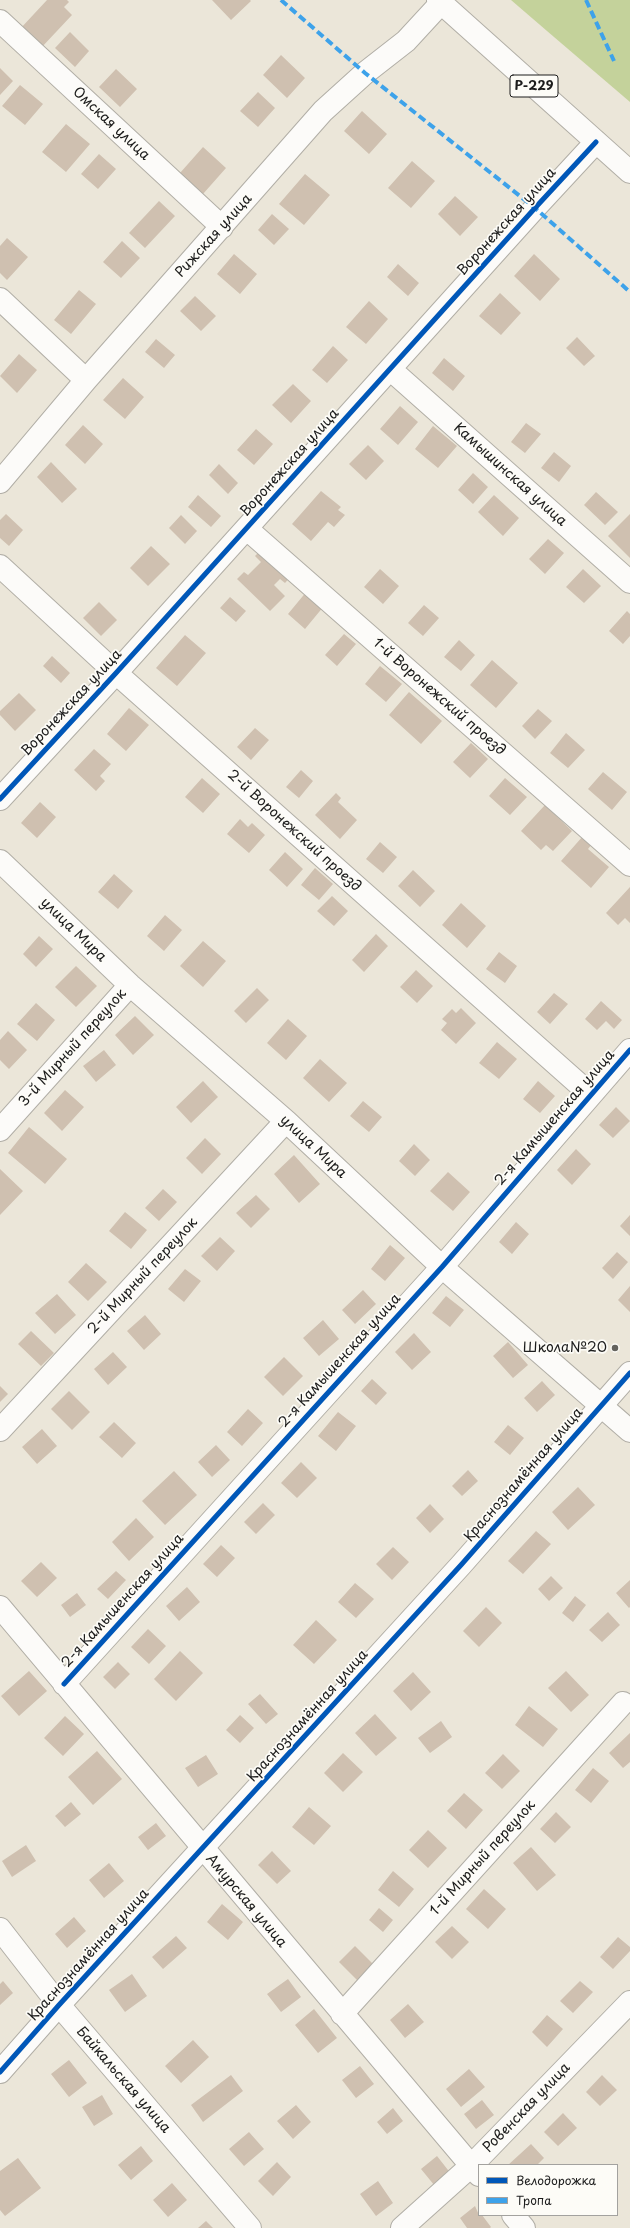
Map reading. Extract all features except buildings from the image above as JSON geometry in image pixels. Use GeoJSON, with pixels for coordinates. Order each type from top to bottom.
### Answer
{"type":"FeatureCollection","features":[{"type":"Feature","properties":{"kind":"street","name":"Р-229"},"geometry":{"type":"LineString","coordinates":[[440,1],[630,172]]}},
{"type":"Feature","properties":{"kind":"street","name":"Рижская улица"},"geometry":{"type":"LineString","coordinates":[[0,482],[86,380],[323,111],[365,73],[406,41],[440,1]]}},
{"type":"Feature","properties":{"kind":"street","name":"Омская улица"},"geometry":{"type":"LineString","coordinates":[[0,22],[222,227]]}},
{"type":"Feature","properties":{"kind":"street","name":"Воронежская улица"},"geometry":{"type":"LineString","coordinates":[[0,799],[247,530],[390,369],[596,142]]}},
{"type":"Feature","properties":{"kind":"street"},"geometry":{"type":"LineString","coordinates":[[0,299],[86,380]]}},
{"type":"Feature","properties":{"kind":"street","name":"Камышинская улица"},"geometry":{"type":"LineString","coordinates":[[390,369],[630,582]]}},
{"type":"Feature","properties":{"kind":"street","name":"1-й Воронежский проезд"},"geometry":{"type":"LineString","coordinates":[[247,530],[630,865]]}},
{"type":"Feature","properties":{"kind":"street","name":"2-й Воронежский проезд"},"geometry":{"type":"LineString","coordinates":[[0,566],[116,673],[590,1094]]}},
{"type":"Feature","properties":{"kind":"street","name":"улица Мира"},"geometry":{"type":"LineString","coordinates":[[0,861],[130,985],[286,1121],[442,1267],[630,1431]]}},
{"type":"Feature","properties":{"kind":"street","name":"3-й Мирный переулок"},"geometry":{"type":"LineString","coordinates":[[0,1130],[130,985]]}},
{"type":"Feature","properties":{"kind":"street","name":"2-я Камышенская улица"},"geometry":{"type":"LineString","coordinates":[[64,1684],[442,1267],[590,1094],[630,1050]]}},
{"type":"Feature","properties":{"kind":"street","name":"2-й Мирный переулок"},"geometry":{"type":"LineString","coordinates":[[0,1430],[286,1121]]}},
{"type":"Feature","properties":{"kind":"street","name":"Краснознамённая улица"},"geometry":{"type":"LineString","coordinates":[[0,2072],[59,2005],[203,1849],[460,1565],[630,1373]]}},
{"type":"Feature","properties":{"kind":"street","name":"Амурская улица"},"geometry":{"type":"LineString","coordinates":[[0,1607],[475,2170]]}},
{"type":"Feature","properties":{"kind":"street","name":"1-й Мирный переулок"},"geometry":{"type":"LineString","coordinates":[[342,2014],[623,1703]]}},
{"type":"Feature","properties":{"kind":"street","name":"Байкальская улица"},"geometry":{"type":"LineString","coordinates":[[0,1929],[59,2005],[250,2228]]}},
{"type":"Feature","properties":{"kind":"street","name":"Ровенская улица"},"geometry":{"type":"LineString","coordinates":[[481,2164],[630,2002]]}},
{"type":"Feature","properties":{"kind":"street","name":"Ровенская улица"},"geometry":{"type":"LineString","coordinates":[[402,2228],[475,2170]]}},
{"type":"Feature","properties":{"kind":"street"},"geometry":{"type":"LineString","coordinates":[[514,2216],[524,2228]]}},
{"type":"Feature","properties":{"kind":"green space"},"geometry":{"type":"Polygon","coordinates":[[[511,0],[630,0],[630,102],[547,31],[511,0]]]}},
{"type":"Feature","properties":{"kind":"marked path"},"geometry":{"type":"LineString","coordinates":[[281,0],[365,73],[535,208],[630,292]]}},
{"type":"Feature","properties":{"kind":"marked path"},"geometry":{"type":"LineString","coordinates":[[586,0],[614,61]]}},
{"type":"Feature","properties":{"kind":"cycle path"},"geometry":{"type":"LineString","coordinates":[[0,799],[116,673],[596,142]]}},
{"type":"Feature","properties":{"kind":"cycle path"},"geometry":{"type":"LineString","coordinates":[[64,1684],[442,1267],[630,1050]]}},
{"type":"Feature","properties":{"kind":"cycle path"},"geometry":{"type":"LineString","coordinates":[[0,2072],[59,2005],[461,1565],[630,1373]]}},
{"type":"Feature","properties":{"kind":"place","name":"Школа№20"},"geometry":{"type":"Point","coordinates":[615,1348]}}]}
